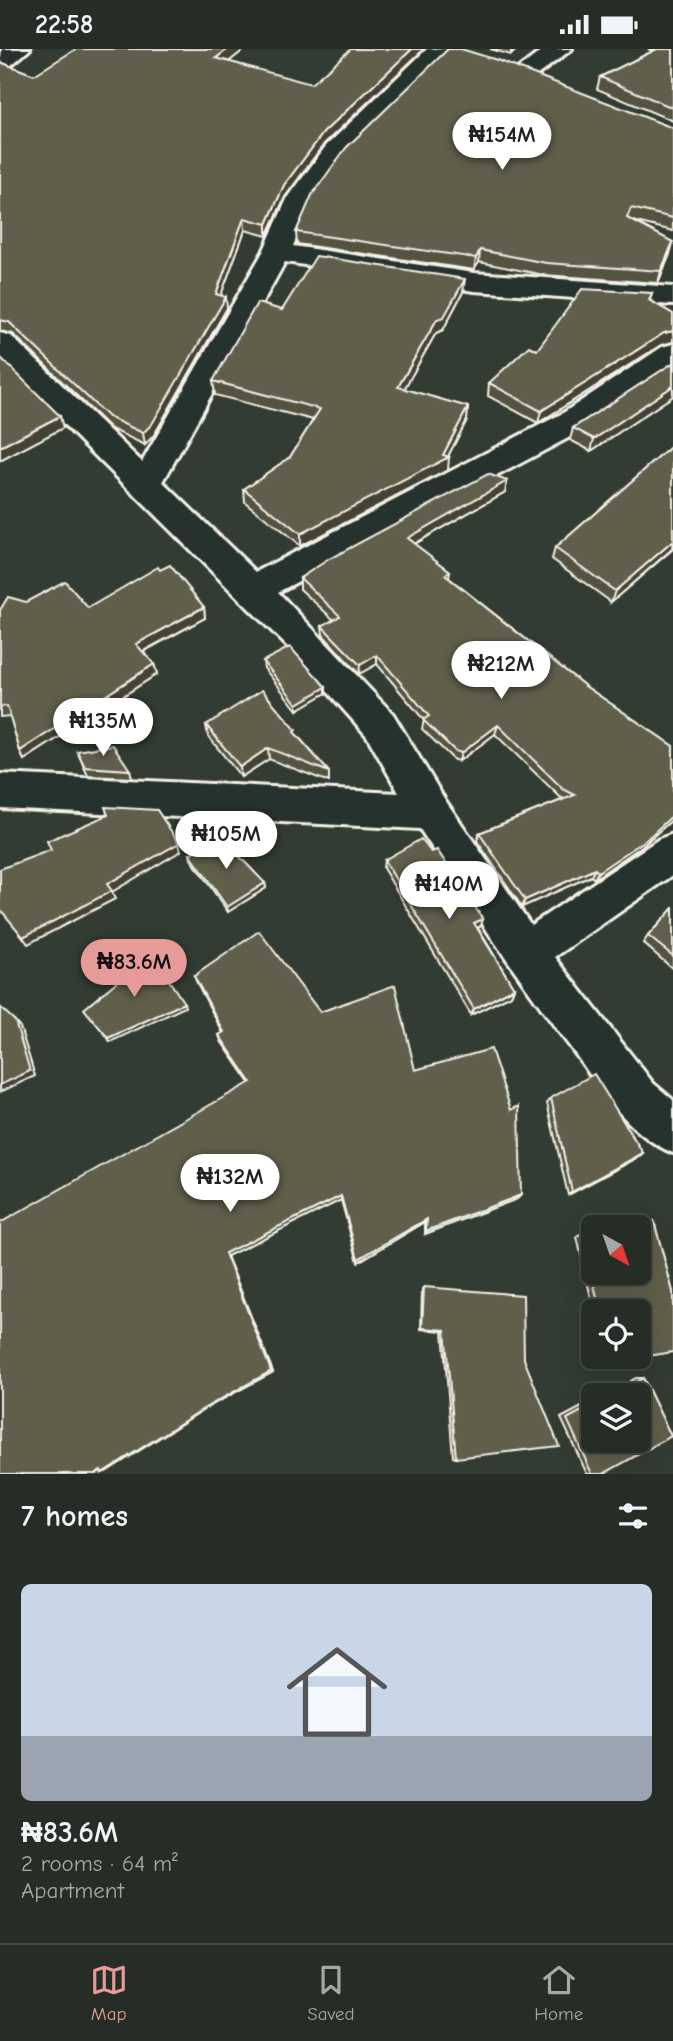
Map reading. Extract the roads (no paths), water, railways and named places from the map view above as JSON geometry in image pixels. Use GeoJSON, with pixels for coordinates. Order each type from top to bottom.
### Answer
{"type":"FeatureCollection","features":[{"type":"Feature","properties":{"kind":"street"},"geometry":{"type":"LineString","coordinates":[[0,62],[18,49]]}},
{"type":"Feature","properties":{"kind":"street"},"geometry":{"type":"LineString","coordinates":[[551,82],[515,68],[560,49]]}},
{"type":"Feature","properties":{"kind":"street"},"geometry":{"type":"LineString","coordinates":[[145,485],[277,252],[297,205],[335,152],[455,50]]}},
{"type":"Feature","properties":{"kind":"street"},"geometry":{"type":"LineString","coordinates":[[277,252],[377,272],[496,286],[673,296]]}},
{"type":"Feature","properties":{"kind":"street"},"geometry":{"type":"LineString","coordinates":[[0,343],[301,637],[380,725],[431,812],[525,953],[636,1099],[673,1130]]}},
{"type":"Feature","properties":{"kind":"street"},"geometry":{"type":"LineString","coordinates":[[253,590],[573,421],[673,354]]}},
{"type":"Feature","properties":{"kind":"street"},"geometry":{"type":"LineString","coordinates":[[0,791],[431,812]]}},
{"type":"Feature","properties":{"kind":"street"},"geometry":{"type":"LineString","coordinates":[[525,953],[673,852]]}}]}
